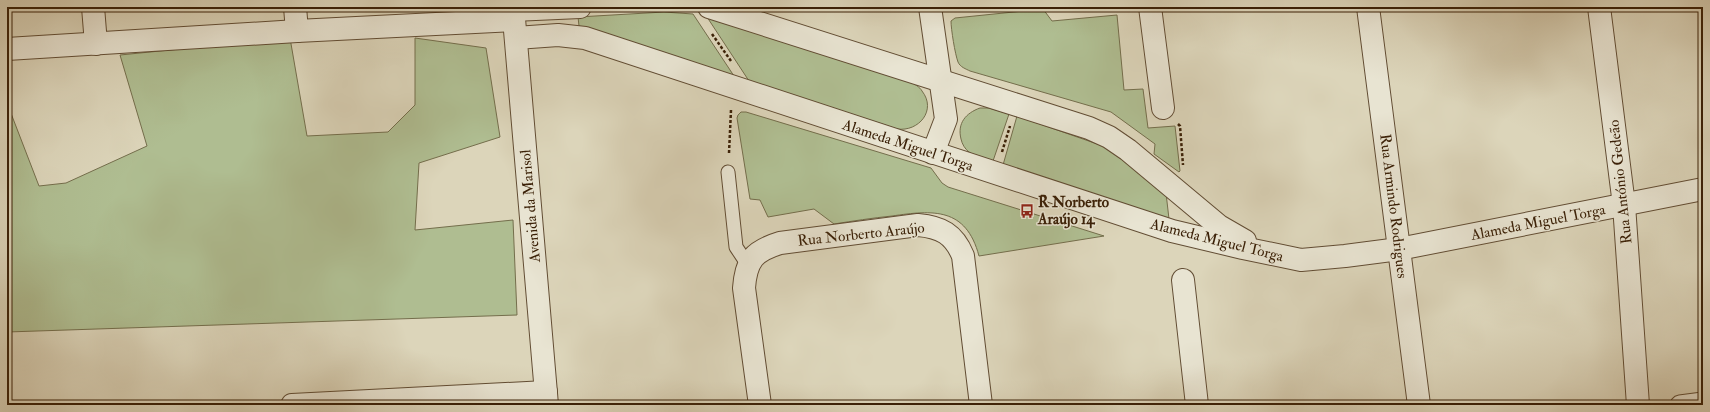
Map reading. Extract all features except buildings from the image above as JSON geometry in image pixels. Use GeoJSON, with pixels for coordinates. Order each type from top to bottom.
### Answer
{"type":"FeatureCollection","features":[{"type":"Feature","properties":{"kind":"street"},"geometry":{"type":"LineString","coordinates":[[93,7],[96,44]]}},
{"type":"Feature","properties":{"kind":"street"},"geometry":{"type":"LineString","coordinates":[[295,7],[296,31]]}},
{"type":"Feature","properties":{"kind":"street"},"geometry":{"type":"LineString","coordinates":[[7,49],[514,19],[580,7]]}},
{"type":"Feature","properties":{"kind":"street"},"geometry":{"type":"LineString","coordinates":[[930,7],[946,119],[933,153]]}},
{"type":"Feature","properties":{"kind":"street"},"geometry":{"type":"LineString","coordinates":[[1150,7],[1163,108]]}},
{"type":"Feature","properties":{"kind":"street","name":"Rua Armindo Rodrigues"},"geometry":{"type":"LineString","coordinates":[[1368,7],[1419,405]]}},
{"type":"Feature","properties":{"kind":"street","name":"Rua António Gedeão"},"geometry":{"type":"LineString","coordinates":[[1599,7],[1624,205],[1638,405]]}},
{"type":"Feature","properties":{"kind":"street","name":"Alameda Miguel Torga"},"geometry":{"type":"LineString","coordinates":[[709,17],[940,80],[1089,128],[1109,136],[1128,150],[1218,226],[1236,237],[1261,248],[1301,260]]}},
{"type":"Feature","properties":{"kind":"street","name":"Alameda Miguel Torga"},"geometry":{"type":"LineString","coordinates":[[514,19],[558,35],[585,38],[1172,231],[1242,248],[1301,260],[1399,249],[1703,188]]}},
{"type":"Feature","properties":{"kind":"street","name":"Avenida da Marisol"},"geometry":{"type":"LineString","coordinates":[[514,19],[547,399]]}},
{"type":"Feature","properties":{"kind":"street","name":"Rua Norberto Araújo"},"geometry":{"type":"LineString","coordinates":[[748,265],[756,254],[764,248],[780,243],[918,226],[932,227],[942,231],[958,245],[963,256],[981,405]]}},
{"type":"Feature","properties":{"kind":"street"},"geometry":{"type":"LineString","coordinates":[[748,265],[745,275],[744,288],[760,405]]}},
{"type":"Feature","properties":{"kind":"street"},"geometry":{"type":"LineString","coordinates":[[1183,280],[1197,405]]}},
{"type":"Feature","properties":{"kind":"street"},"geometry":{"type":"LineString","coordinates":[[292,405],[547,399]]}},
{"type":"Feature","properties":{"kind":"street"},"geometry":{"type":"LineString","coordinates":[[1680,405],[1703,402]]}},
{"type":"Feature","properties":{"kind":"lane"},"geometry":{"type":"LineString","coordinates":[[728,172],[736,247],[748,265]]}},
{"type":"Feature","properties":{"kind":"path"},"geometry":{"type":"LineString","coordinates":[[709,17],[742,77],[731,110],[728,172]]}},
{"type":"Feature","properties":{"kind":"path"},"geometry":{"type":"LineString","coordinates":[[995,173],[1017,105]]}},
{"type":"Feature","properties":{"kind":"green space"},"geometry":{"type":"Polygon","coordinates":[[[1043,9],[1052,21],[1117,15],[1124,90],[1143,89],[1148,128],[1175,126],[1179,172],[1154,154],[1155,144],[1111,112],[970,71],[963,68],[959,64],[954,48],[951,25],[951,21],[955,18],[1043,9]]]}},
{"type":"Feature","properties":{"kind":"green space"},"geometry":{"type":"Polygon","coordinates":[[[664,12],[693,14],[734,76],[579,26],[578,17],[664,12]]]}},
{"type":"Feature","properties":{"kind":"green space"},"geometry":{"type":"Polygon","coordinates":[[[707,17],[910,81],[920,88],[926,98],[928,105],[926,112],[919,123],[905,129],[897,129],[749,81],[707,17]]]}},
{"type":"Feature","properties":{"kind":"green space"},"geometry":{"type":"Polygon","coordinates":[[[290,38],[307,136],[388,132],[415,105],[415,38],[486,48],[500,137],[419,163],[415,230],[513,220],[517,315],[7,332],[7,103],[39,186],[66,183],[147,146],[120,55],[290,38]]]}},
{"type":"Feature","properties":{"kind":"green space"},"geometry":{"type":"Polygon","coordinates":[[[980,108],[989,108],[1009,114],[993,161],[978,157],[969,152],[962,143],[961,139],[960,128],[964,119],[980,108]]]}},
{"type":"Feature","properties":{"kind":"green space"},"geometry":{"type":"Polygon","coordinates":[[[741,112],[746,112],[931,168],[942,183],[948,187],[1104,236],[979,256],[973,240],[966,228],[957,220],[946,215],[934,213],[907,214],[834,224],[814,209],[768,217],[760,200],[750,199],[737,118],[741,112]]]}},
{"type":"Feature","properties":{"kind":"green space"},"geometry":{"type":"Polygon","coordinates":[[[1017,116],[1106,147],[1166,193],[1169,219],[1003,165],[1017,116]]]}},
{"type":"Feature","properties":{"kind":"place","name":"R Norberto Araújo 14"},"geometry":{"type":"Point","coordinates":[1027,211]}}]}
